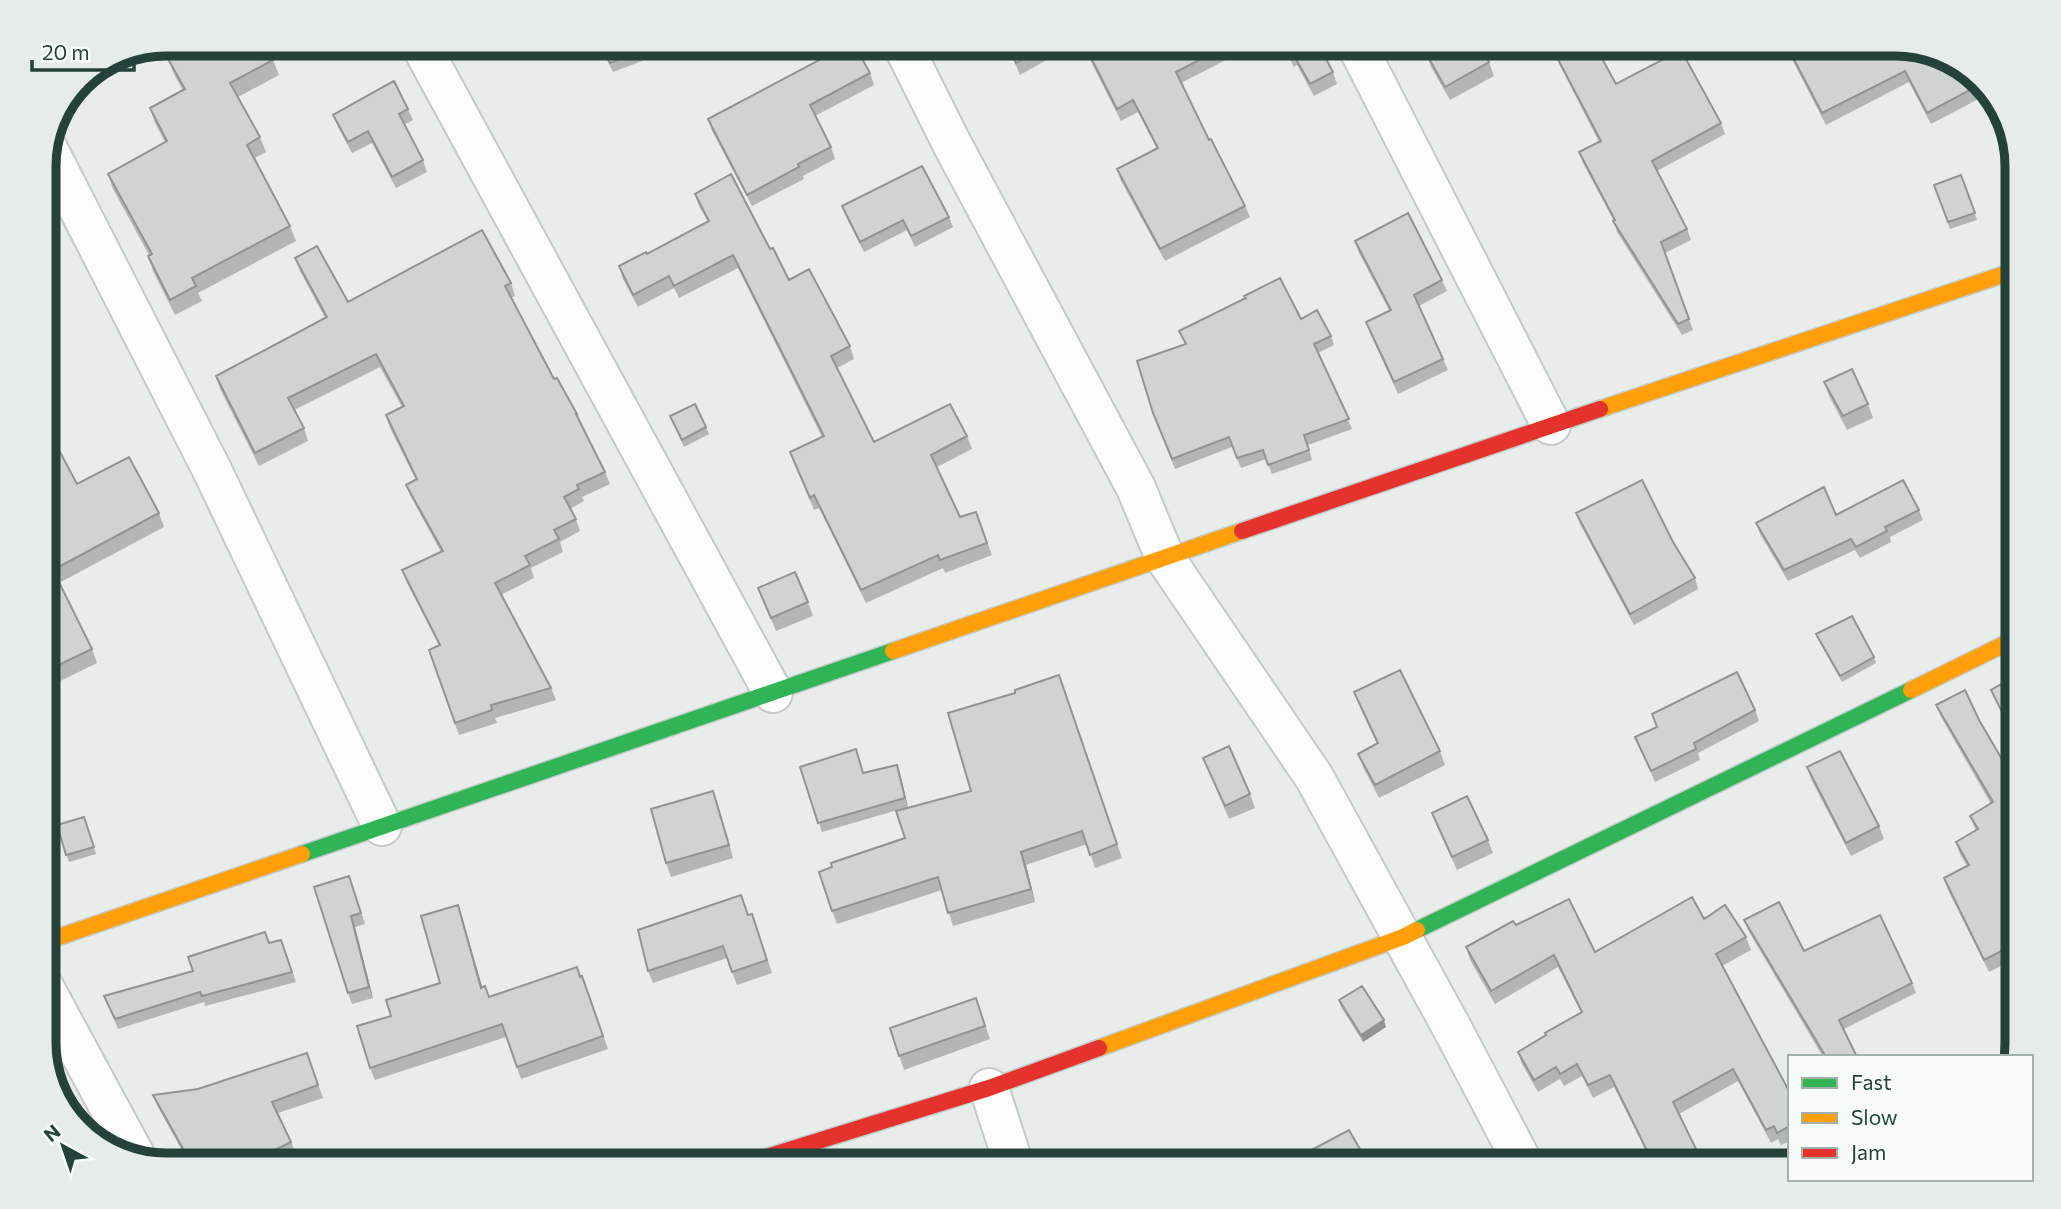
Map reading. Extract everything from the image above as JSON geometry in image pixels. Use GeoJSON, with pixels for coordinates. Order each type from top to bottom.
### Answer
{"type":"FeatureCollection","features":[{"type":"Feature","properties":{"kind":"street"},"geometry":{"type":"LineString","coordinates":[[427,56],[773,693]]}},
{"type":"Feature","properties":{"kind":"street"},"geometry":{"type":"LineString","coordinates":[[908,56],[952,144],[1136,488],[1165,558],[1314,777],[1518,1153]]}},
{"type":"Feature","properties":{"kind":"street"},"geometry":{"type":"LineString","coordinates":[[1362,56],[1551,425]]}},
{"type":"Feature","properties":{"kind":"street"},"geometry":{"type":"LineString","coordinates":[[56,165],[212,470],[382,826]]}},
{"type":"Feature","properties":{"kind":"street"},"geometry":{"type":"LineString","coordinates":[[56,938],[1551,425],[2005,274]]}},
{"type":"Feature","properties":{"kind":"street"},"geometry":{"type":"LineString","coordinates":[[780,1153],[989,1088],[1402,937],[2005,644]]}},
{"type":"Feature","properties":{"kind":"street"},"geometry":{"type":"LineString","coordinates":[[56,1009],[131,1147]]}},
{"type":"Feature","properties":{"kind":"street"},"geometry":{"type":"LineString","coordinates":[[989,1088],[1010,1153]]}},
{"type":"Feature","properties":{"kind":"building"},"geometry":{"type":"Polygon","coordinates":[[[174,56],[271,56],[273,60],[230,83],[260,137],[247,145],[290,226],[192,278],[196,286],[170,300],[148,256],[152,254],[108,174],[167,141],[150,108],[185,89],[168,59],[174,56]]]}},
{"type":"Feature","properties":{"kind":"building"},"geometry":{"type":"Polygon","coordinates":[[[606,56],[628,56],[610,63],[606,56]]]}},
{"type":"Feature","properties":{"kind":"building"},"geometry":{"type":"Polygon","coordinates":[[[827,56],[861,56],[870,73],[810,105],[831,147],[747,195],[708,119],[827,56]]]}},
{"type":"Feature","properties":{"kind":"building"},"geometry":{"type":"Polygon","coordinates":[[[1013,56],[1029,56],[1016,63],[1013,56]]]}},
{"type":"Feature","properties":{"kind":"building"},"geometry":{"type":"Polygon","coordinates":[[[1090,56],[1207,56],[1176,72],[1245,206],[1160,249],[1117,169],[1158,148],[1133,100],[1117,109],[1090,56]]]}},
{"type":"Feature","properties":{"kind":"building"},"geometry":{"type":"Polygon","coordinates":[[[1294,56],[1324,56],[1333,72],[1310,84],[1294,56]]]}},
{"type":"Feature","properties":{"kind":"building"},"geometry":{"type":"Polygon","coordinates":[[[1428,56],[1486,56],[1489,62],[1445,87],[1428,56]]]}},
{"type":"Feature","properties":{"kind":"building"},"geometry":{"type":"Polygon","coordinates":[[[1556,56],[1601,56],[1616,84],[1670,56],[1684,56],[1721,123],[1652,161],[1687,229],[1661,242],[1689,319],[1678,324],[1613,221],[1615,220],[1579,152],[1601,141],[1556,56]]]}},
{"type":"Feature","properties":{"kind":"building"},"geometry":{"type":"Polygon","coordinates":[[[1792,56],[1910,57],[1937,64],[1973,88],[1927,113],[1905,71],[1822,113],[1792,56]]]}},
{"type":"Feature","properties":{"kind":"building"},"geometry":{"type":"Polygon","coordinates":[[[394,81],[408,109],[399,114],[423,160],[392,177],[368,131],[348,142],[333,115],[394,81]]]}},
{"type":"Feature","properties":{"kind":"building"},"geometry":{"type":"Polygon","coordinates":[[[922,166],[949,217],[911,236],[903,220],[860,242],[842,206],[922,166]]]}},
{"type":"Feature","properties":{"kind":"building"},"geometry":{"type":"Polygon","coordinates":[[[731,174],[789,280],[809,269],[850,346],[831,356],[874,442],[950,404],[967,436],[931,455],[960,517],[976,512],[987,543],[940,560],[938,555],[861,590],[814,495],[810,498],[790,452],[824,436],[733,255],[674,286],[669,276],[633,295],[619,266],[709,221],[695,194],[731,174]]]}},
{"type":"Feature","properties":{"kind":"building"},"geometry":{"type":"Polygon","coordinates":[[[1961,175],[1975,213],[1948,222],[1934,185],[1961,175]]]}},
{"type":"Feature","properties":{"kind":"building"},"geometry":{"type":"Polygon","coordinates":[[[1408,213],[1442,280],[1414,295],[1443,359],[1394,382],[1366,322],[1391,310],[1355,241],[1408,213]]]}},
{"type":"Feature","properties":{"kind":"building"},"geometry":{"type":"Polygon","coordinates":[[[482,230],[511,283],[505,286],[554,379],[557,378],[577,414],[605,472],[577,485],[579,489],[564,497],[576,519],[554,530],[559,539],[525,556],[530,565],[495,583],[551,688],[491,705],[492,710],[455,723],[429,650],[440,645],[402,570],[443,551],[406,485],[417,479],[386,415],[404,406],[376,354],[288,398],[304,428],[255,453],[216,376],[327,317],[295,258],[317,246],[348,302],[482,230]]]}},
{"type":"Feature","properties":{"kind":"building"},"geometry":{"type":"Polygon","coordinates":[[[1280,278],[1301,319],[1317,310],[1331,336],[1314,344],[1349,419],[1304,435],[1309,450],[1268,465],[1263,450],[1237,458],[1229,437],[1172,459],[1153,413],[1137,361],[1186,344],[1179,331],[1280,278]]]}},
{"type":"Feature","properties":{"kind":"building"},"geometry":{"type":"Polygon","coordinates":[[[1852,369],[1868,404],[1843,416],[1824,382],[1852,369]]]}},
{"type":"Feature","properties":{"kind":"building"},"geometry":{"type":"Polygon","coordinates":[[[695,404],[706,427],[682,440],[670,416],[695,404]]]}},
{"type":"Feature","properties":{"kind":"building"},"geometry":{"type":"Polygon","coordinates":[[[56,445],[77,484],[129,457],[159,513],[56,568],[56,445]]]}},
{"type":"Feature","properties":{"kind":"building"},"geometry":{"type":"Polygon","coordinates":[[[1642,480],[1673,542],[1695,578],[1630,614],[1576,513],[1642,480]]]}},
{"type":"Feature","properties":{"kind":"building"},"geometry":{"type":"Polygon","coordinates":[[[1903,480],[1919,510],[1885,527],[1887,531],[1856,547],[1851,539],[1784,570],[1756,523],[1824,487],[1836,515],[1903,480]]]}},
{"type":"Feature","properties":{"kind":"building"},"geometry":{"type":"Polygon","coordinates":[[[795,572],[808,602],[771,618],[758,588],[795,572]]]}},
{"type":"Feature","properties":{"kind":"building"},"geometry":{"type":"Polygon","coordinates":[[[56,576],[92,649],[56,666],[56,576]]]}},
{"type":"Feature","properties":{"kind":"building"},"geometry":{"type":"Polygon","coordinates":[[[1852,616],[1874,657],[1840,676],[1816,634],[1852,616]]]}},
{"type":"Feature","properties":{"kind":"building"},"geometry":{"type":"Polygon","coordinates":[[[1400,670],[1440,751],[1375,785],[1358,754],[1378,743],[1354,692],[1400,670]]]}},
{"type":"Feature","properties":{"kind":"building"},"geometry":{"type":"Polygon","coordinates":[[[1737,672],[1755,710],[1694,743],[1696,749],[1651,771],[1635,737],[1657,727],[1652,714],[1737,672]]]}},
{"type":"Feature","properties":{"kind":"building"},"geometry":{"type":"Polygon","coordinates":[[[1059,675],[1117,844],[1090,855],[1082,831],[1021,852],[1031,889],[948,913],[938,877],[832,911],[819,872],[832,867],[831,863],[905,838],[896,811],[971,791],[948,713],[1015,693],[1015,690],[1059,675]]]}},
{"type":"Feature","properties":{"kind":"building"},"geometry":{"type":"Polygon","coordinates":[[[2005,682],[2005,708],[2001,710],[1991,690],[2005,682]]]}},
{"type":"Feature","properties":{"kind":"building"},"geometry":{"type":"Polygon","coordinates":[[[1965,690],[2005,764],[2005,949],[1984,960],[1944,878],[1969,865],[1956,842],[1978,829],[1970,816],[1993,802],[1936,705],[1965,690]]]}},
{"type":"Feature","properties":{"kind":"building"},"geometry":{"type":"Polygon","coordinates":[[[1229,746],[1250,794],[1225,806],[1203,758],[1229,746]]]}},
{"type":"Feature","properties":{"kind":"building"},"geometry":{"type":"Polygon","coordinates":[[[856,749],[863,773],[897,765],[905,798],[818,823],[800,767],[856,749]]]}},
{"type":"Feature","properties":{"kind":"building"},"geometry":{"type":"Polygon","coordinates":[[[1840,751],[1879,826],[1846,843],[1807,767],[1840,751]]]}},
{"type":"Feature","properties":{"kind":"building"},"geometry":{"type":"Polygon","coordinates":[[[713,791],[729,845],[666,863],[651,809],[713,791]]]}},
{"type":"Feature","properties":{"kind":"building"},"geometry":{"type":"Polygon","coordinates":[[[1467,796],[1488,840],[1452,857],[1432,813],[1467,796]]]}},
{"type":"Feature","properties":{"kind":"building"},"geometry":{"type":"Polygon","coordinates":[[[84,817],[94,847],[66,855],[57,825],[84,817]]]}},
{"type":"Feature","properties":{"kind":"building"},"geometry":{"type":"Polygon","coordinates":[[[349,876],[361,913],[351,916],[369,987],[348,993],[314,887],[349,876]]]}},
{"type":"Feature","properties":{"kind":"building"},"geometry":{"type":"Polygon","coordinates":[[[741,895],[748,915],[752,914],[767,960],[732,972],[723,946],[648,971],[638,930],[741,895]]]}},
{"type":"Feature","properties":{"kind":"building"},"geometry":{"type":"Polygon","coordinates":[[[1692,897],[1704,919],[1725,905],[1746,937],[1716,954],[1788,1089],[1788,1127],[1777,1133],[1774,1126],[1766,1130],[1733,1069],[1673,1102],[1697,1151],[1648,1153],[1610,1075],[1588,1085],[1577,1064],[1560,1074],[1556,1067],[1534,1080],[1518,1052],[1582,1012],[1554,955],[1491,991],[1466,947],[1513,921],[1516,925],[1569,899],[1595,952],[1692,897]]]}},
{"type":"Feature","properties":{"kind":"building"},"geometry":{"type":"Polygon","coordinates":[[[1779,902],[1804,951],[1880,915],[1912,983],[1839,1020],[1856,1055],[1825,1055],[1744,920],[1779,902]]]}},
{"type":"Feature","properties":{"kind":"building"},"geometry":{"type":"Polygon","coordinates":[[[458,905],[481,988],[485,986],[489,997],[577,967],[603,1036],[517,1067],[502,1024],[370,1068],[357,1026],[391,1016],[386,1000],[440,983],[421,916],[458,905]]]}},
{"type":"Feature","properties":{"kind":"building"},"geometry":{"type":"Polygon","coordinates":[[[265,932],[269,943],[281,940],[292,972],[202,996],[200,992],[115,1019],[104,996],[193,971],[188,957],[265,932]]]}},
{"type":"Feature","properties":{"kind":"building"},"geometry":{"type":"Polygon","coordinates":[[[1362,986],[1384,1020],[1361,1035],[1339,1000],[1362,986]]]}},
{"type":"Feature","properties":{"kind":"building"},"geometry":{"type":"Polygon","coordinates":[[[976,998],[985,1026],[899,1056],[890,1028],[976,998]]]}},
{"type":"Feature","properties":{"kind":"building"},"geometry":{"type":"Polygon","coordinates":[[[307,1053],[318,1085],[272,1102],[291,1142],[272,1153],[185,1153],[153,1095],[198,1089],[307,1053]]]}},
{"type":"Feature","properties":{"kind":"building"},"geometry":{"type":"Polygon","coordinates":[[[1349,1130],[1362,1153],[1306,1153],[1349,1130]]]}},
{"type":"Feature","properties":{"kind":"traffic: fast"},"geometry":{"type":"LineString","coordinates":[[302,854],[893,651]]}},
{"type":"Feature","properties":{"kind":"traffic: fast"},"geometry":{"type":"LineString","coordinates":[[1417,930],[1911,690]]}},
{"type":"Feature","properties":{"kind":"traffic: slow"},"geometry":{"type":"LineString","coordinates":[[1600,409],[2005,274]]}},
{"type":"Feature","properties":{"kind":"traffic: slow"},"geometry":{"type":"LineString","coordinates":[[893,651],[1242,531]]}},
{"type":"Feature","properties":{"kind":"traffic: slow"},"geometry":{"type":"LineString","coordinates":[[1911,690],[2005,644]]}},
{"type":"Feature","properties":{"kind":"traffic: slow"},"geometry":{"type":"LineString","coordinates":[[56,938],[302,854]]}},
{"type":"Feature","properties":{"kind":"traffic: slow"},"geometry":{"type":"LineString","coordinates":[[1099,1048],[1417,930]]}},
{"type":"Feature","properties":{"kind":"traffic: jam"},"geometry":{"type":"LineString","coordinates":[[1242,531],[1600,409]]}},
{"type":"Feature","properties":{"kind":"traffic: jam"},"geometry":{"type":"LineString","coordinates":[[780,1153],[989,1088],[1099,1048]]}}]}
